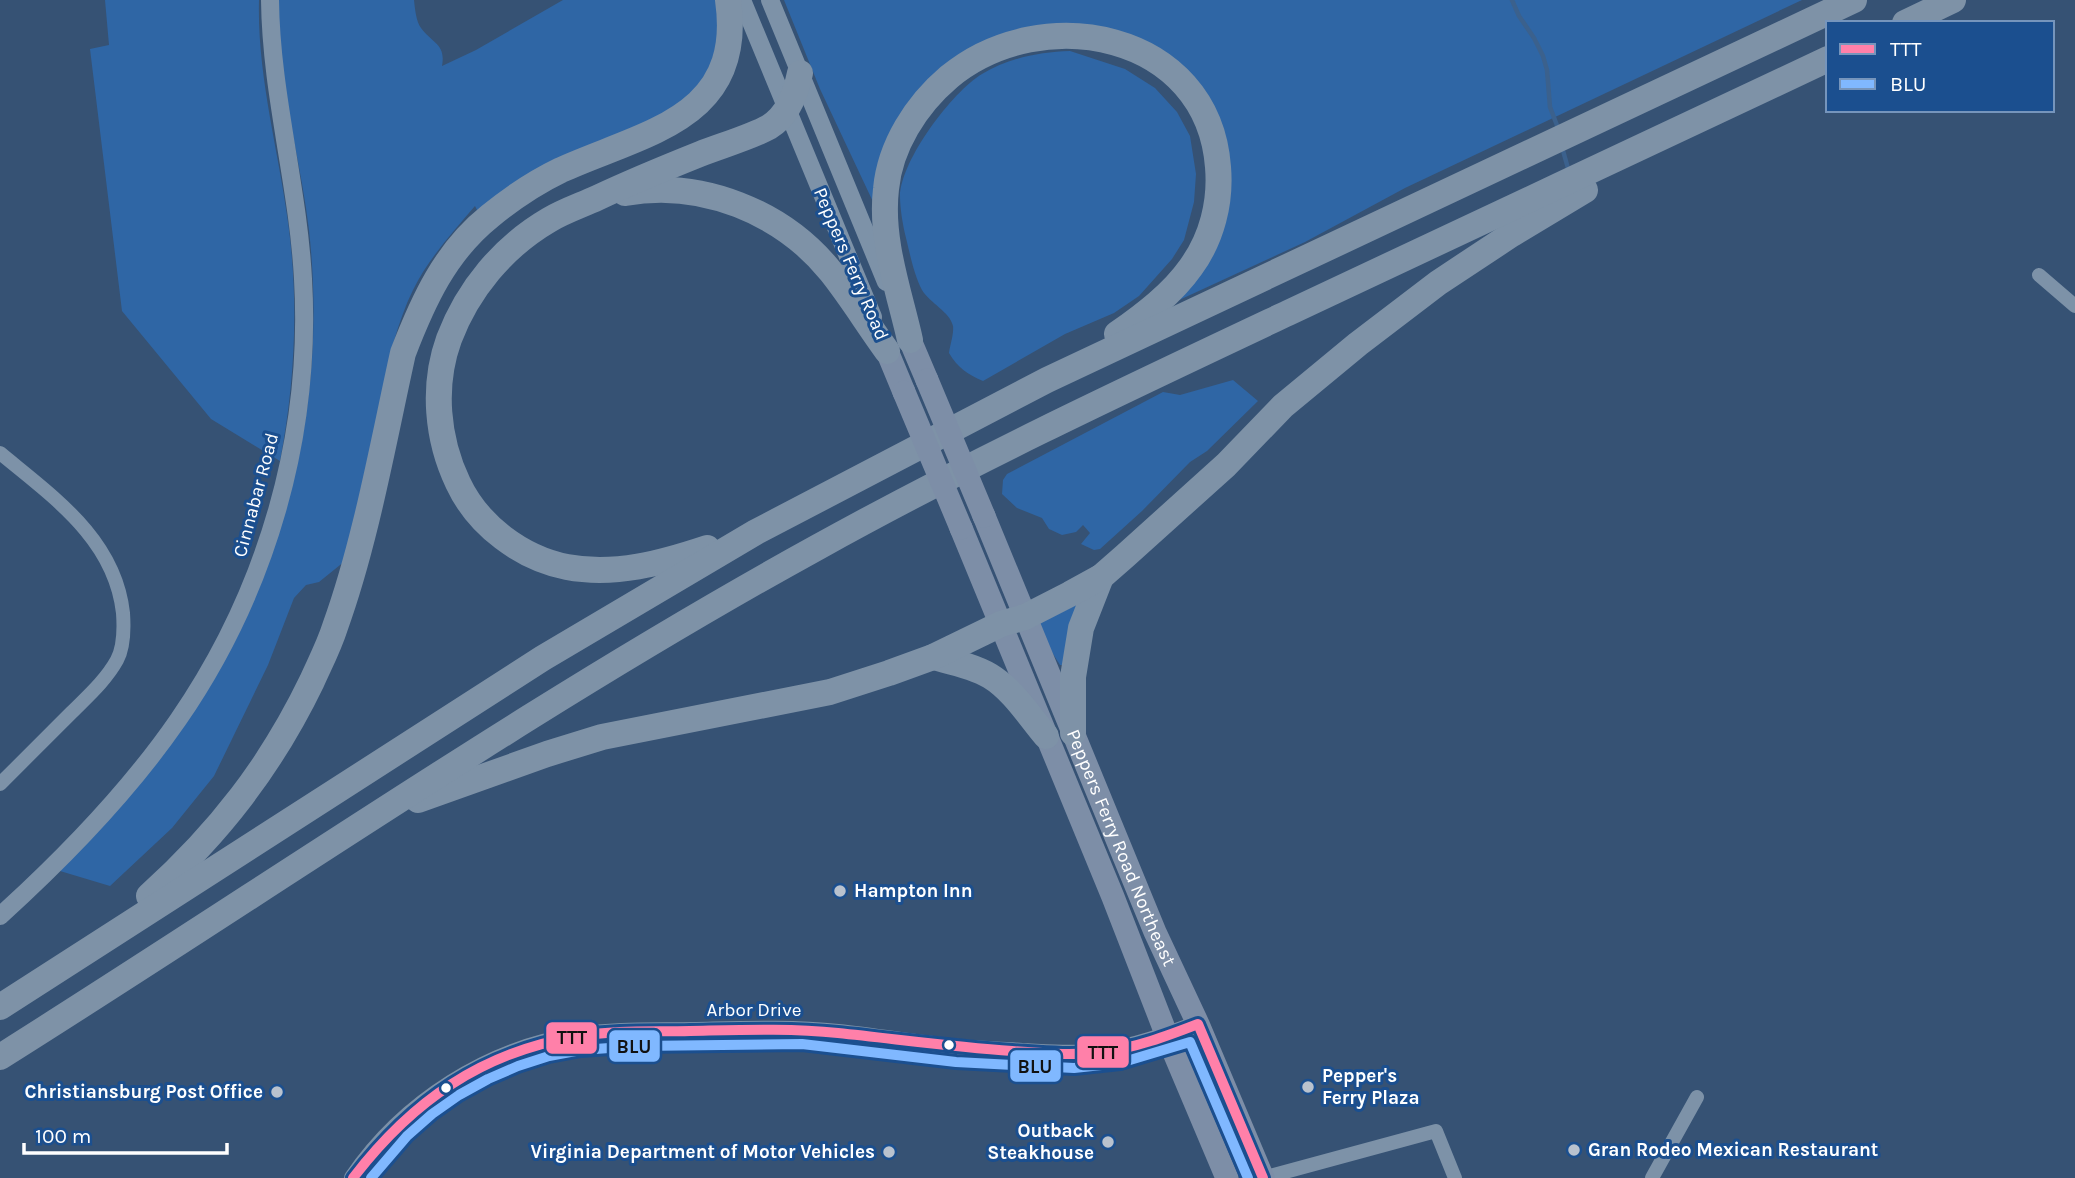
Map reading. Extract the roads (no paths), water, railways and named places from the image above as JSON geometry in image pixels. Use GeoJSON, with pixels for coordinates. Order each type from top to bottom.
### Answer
{"type":"FeatureCollection","features":[{"type":"Feature","properties":{"kind":"highway"},"geometry":{"type":"LineString","coordinates":[[46,977],[142,902],[191,856],[250,788],[297,712],[335,629],[349,586],[404,353],[421,309],[446,262],[488,217],[536,183],[666,126],[686,115],[704,100],[717,81],[726,58],[730,36],[728,0]]}},
{"type":"Feature","properties":{"kind":"highway"},"geometry":{"type":"LineString","coordinates":[[0,1007],[533,664],[755,532],[1047,380],[1854,0]]}},
{"type":"Feature","properties":{"kind":"highway"},"geometry":{"type":"LineString","coordinates":[[1909,21],[1953,0]]}},
{"type":"Feature","properties":{"kind":"highway"},"geometry":{"type":"LineString","coordinates":[[899,345],[884,212],[891,160],[918,109],[958,69],[1010,43],[1066,35],[1091,36],[1145,54],[1166,68],[1186,88],[1201,108],[1212,132],[1219,187],[1215,215],[1204,245],[1191,268],[1174,288],[1126,328],[1047,380]]}},
{"type":"Feature","properties":{"kind":"highway"},"geometry":{"type":"LineString","coordinates":[[0,1057],[539,710],[774,571],[911,497],[1109,397],[1826,60]]}},
{"type":"Feature","properties":{"kind":"highway"},"geometry":{"type":"LineString","coordinates":[[576,208],[646,175],[770,126],[787,108],[796,91],[800,74]]}},
{"type":"Feature","properties":{"kind":"highway"},"geometry":{"type":"LineString","coordinates":[[371,818],[491,773],[602,737],[830,692],[933,657],[1101,577],[1226,464],[1283,407],[1358,344],[1438,283],[1588,188],[1661,137]]}},
{"type":"Feature","properties":{"kind":"highway"},"geometry":{"type":"LineString","coordinates":[[755,532],[685,555],[621,570],[601,571],[547,563],[519,549],[492,529],[461,490],[449,466],[441,434],[440,376],[446,349],[471,294],[506,251],[550,219],[604,197],[632,192],[688,191],[713,195],[762,215],[807,247],[899,345]]}},
{"type":"Feature","properties":{"kind":"highway"},"geometry":{"type":"LineString","coordinates":[[1073,733],[1073,677],[1081,628],[1101,577]]}},
{"type":"Feature","properties":{"kind":"highway"},"geometry":{"type":"LineString","coordinates":[[933,657],[989,676],[1007,690],[1046,736]]}},
{"type":"Feature","properties":{"kind":"main road","name":"Peppers Ferry Road"},"geometry":{"type":"LineString","coordinates":[[899,345],[927,380],[984,516]]}},
{"type":"Feature","properties":{"kind":"main road","name":"Peppers Ferry Road"},"geometry":{"type":"LineString","coordinates":[[899,345],[904,392],[961,528]]}},
{"type":"Feature","properties":{"kind":"main road","name":"Peppers Ferry Road Northeast"},"geometry":{"type":"LineString","coordinates":[[984,516],[1046,736],[1227,1178]]}},
{"type":"Feature","properties":{"kind":"main road","name":"Peppers Ferry Road Northeast"},"geometry":{"type":"LineString","coordinates":[[961,528],[1073,733],[1155,932],[1198,1024],[1263,1178]]}},
{"type":"Feature","properties":{"kind":"street","name":"Cinnabar Road"},"geometry":{"type":"LineString","coordinates":[[0,916],[101,813],[177,720],[222,646],[243,604],[277,512],[298,414],[304,346],[304,309],[302,253],[275,79],[270,37],[270,0]]}},
{"type":"Feature","properties":{"kind":"street","name":"Peppers Ferry Road"},"geometry":{"type":"LineString","coordinates":[[742,0],[787,108],[899,345]]}},
{"type":"Feature","properties":{"kind":"street","name":"Peppers Ferry Road"},"geometry":{"type":"LineString","coordinates":[[770,0],[800,74],[899,345]]}},
{"type":"Feature","properties":{"kind":"street"},"geometry":{"type":"LineString","coordinates":[[2039,275],[2075,306]]}},
{"type":"Feature","properties":{"kind":"street"},"geometry":{"type":"LineString","coordinates":[[0,453],[57,500],[86,529],[107,560],[121,593],[124,626],[119,657],[103,681],[0,784]]}},
{"type":"Feature","properties":{"kind":"street","name":"Arbor Drive"},"geometry":{"type":"LineString","coordinates":[[353,1178],[398,1125],[426,1101],[458,1080],[492,1061],[576,1036],[607,1032],[783,1029],[837,1032],[957,1048],[1062,1054],[1115,1050],[1167,1036],[1198,1024]]}},
{"type":"Feature","properties":{"kind":"street"},"geometry":{"type":"LineString","coordinates":[[1652,1178],[1697,1097]]}},
{"type":"Feature","properties":{"kind":"street"},"geometry":{"type":"LineString","coordinates":[[1263,1178],[1436,1131],[1455,1178]]}},
{"type":"Feature","properties":{"kind":"waterway"},"geometry":{"type":"LineString","coordinates":[[1512,0],[1543,56],[1550,107],[1558,128]]}},
{"type":"Feature","properties":{"kind":"waterway"},"geometry":{"type":"LineString","coordinates":[[1562,147],[1569,172]]}},
{"type":"Feature","properties":{"kind":"place","name":"Hampton Inn"},"geometry":{"type":"Point","coordinates":[840,891]}},
{"type":"Feature","properties":{"kind":"place","name":"Pepper's Ferry Plaza"},"geometry":{"type":"Point","coordinates":[1308,1087]}},
{"type":"Feature","properties":{"kind":"place","name":"Christiansburg Post Office"},"geometry":{"type":"Point","coordinates":[277,1092]}},
{"type":"Feature","properties":{"kind":"place","name":"Outback Steakhouse"},"geometry":{"type":"Point","coordinates":[1108,1142]}},
{"type":"Feature","properties":{"kind":"place","name":"Gran Rodeo Mexican Restaurant"},"geometry":{"type":"Point","coordinates":[1574,1150]}},
{"type":"Feature","properties":{"kind":"place","name":"Virginia Department of Motor Vehicles"},"geometry":{"type":"Point","coordinates":[889,1152]}}]}
